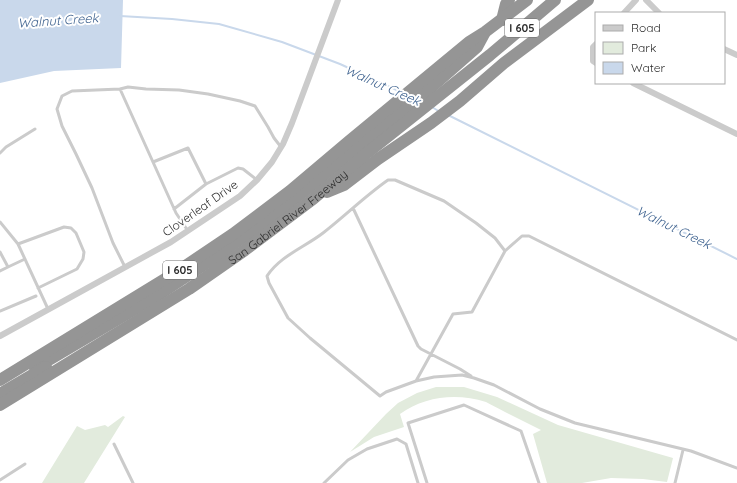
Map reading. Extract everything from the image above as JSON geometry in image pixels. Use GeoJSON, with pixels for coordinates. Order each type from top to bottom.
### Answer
{"type":"FeatureCollection","features":[{"type":"Feature","properties":{"kind":"highway"},"geometry":{"type":"LineString","coordinates":[[502,20],[506,4],[510,0]]}},
{"type":"Feature","properties":{"kind":"highway","name":"San Gabriel River Freeway"},"geometry":{"type":"LineString","coordinates":[[0,405],[189,289],[245,250],[313,199],[359,149],[473,45],[485,32],[527,0]]}},
{"type":"Feature","properties":{"kind":"highway","name":"San Gabriel River Freeway"},"geometry":{"type":"LineString","coordinates":[[0,380],[178,271],[233,234],[290,191],[359,149],[490,55],[555,0]]}},
{"type":"Feature","properties":{"kind":"highway"},"geometry":{"type":"LineString","coordinates":[[536,39],[577,0]]}},
{"type":"Feature","properties":{"kind":"highway"},"geometry":{"type":"LineString","coordinates":[[313,199],[344,185],[431,123],[460,101],[504,63],[588,0]]}},
{"type":"Feature","properties":{"kind":"highway"},"geometry":{"type":"LineString","coordinates":[[0,389],[154,297],[214,258],[262,224],[359,149]]}},
{"type":"Feature","properties":{"kind":"highway"},"geometry":{"type":"LineString","coordinates":[[0,394],[110,329],[187,281],[264,228],[355,154],[359,149]]}},
{"type":"Feature","properties":{"kind":"highway"},"geometry":{"type":"LineString","coordinates":[[0,410],[41,380]]}},
{"type":"Feature","properties":{"kind":"street","name":"Cloverleaf Drive"},"geometry":{"type":"LineString","coordinates":[[0,336],[171,242],[240,196],[257,180],[272,162],[292,123],[338,0]]}},
{"type":"Feature","properties":{"kind":"street"},"geometry":{"type":"LineString","coordinates":[[625,12],[636,0]]}},
{"type":"Feature","properties":{"kind":"street"},"geometry":{"type":"LineString","coordinates":[[646,0],[658,12]]}},
{"type":"Feature","properties":{"kind":"street"},"geometry":{"type":"LineString","coordinates":[[595,45],[593,47],[595,62]]}},
{"type":"Feature","properties":{"kind":"street"},"geometry":{"type":"LineString","coordinates":[[725,49],[737,55]]}},
{"type":"Feature","properties":{"kind":"street"},"geometry":{"type":"LineString","coordinates":[[634,84],[737,134]]}},
{"type":"Feature","properties":{"kind":"lane"},"geometry":{"type":"LineString","coordinates":[[125,267],[113,243],[92,188],[62,126],[56,109],[62,96],[72,91],[120,89],[128,87],[179,90],[208,94],[240,101],[255,106],[281,147]]}},
{"type":"Feature","properties":{"kind":"lane"},"geometry":{"type":"LineString","coordinates":[[120,89],[174,209],[188,231]]}},
{"type":"Feature","properties":{"kind":"lane"},"geometry":{"type":"LineString","coordinates":[[0,153],[6,146],[35,128]]}},
{"type":"Feature","properties":{"kind":"lane"},"geometry":{"type":"LineString","coordinates":[[153,162],[188,148],[206,184]]}},
{"type":"Feature","properties":{"kind":"lane"},"geometry":{"type":"LineString","coordinates":[[174,209],[206,184],[238,168],[243,168],[257,180]]}},
{"type":"Feature","properties":{"kind":"lane"},"geometry":{"type":"LineString","coordinates":[[505,251],[494,238],[476,223],[444,201],[395,180],[388,180],[315,239],[294,251],[271,270],[267,276],[269,283],[288,318],[380,396],[386,392],[416,381],[462,375],[494,385],[540,409],[575,422],[691,451],[737,468]]}},
{"type":"Feature","properties":{"kind":"lane"},"geometry":{"type":"LineString","coordinates":[[353,208],[418,346],[474,378]]}},
{"type":"Feature","properties":{"kind":"lane"},"geometry":{"type":"LineString","coordinates":[[0,222],[18,244],[48,309]]}},
{"type":"Feature","properties":{"kind":"lane"},"geometry":{"type":"LineString","coordinates":[[18,244],[64,227],[71,228],[76,233],[84,252],[83,259],[78,269],[38,288]]}},
{"type":"Feature","properties":{"kind":"lane"},"geometry":{"type":"LineString","coordinates":[[416,381],[453,314],[472,312],[505,251],[522,236],[529,236],[737,340]]}},
{"type":"Feature","properties":{"kind":"lane"},"geometry":{"type":"LineString","coordinates":[[0,252],[8,267]]}},
{"type":"Feature","properties":{"kind":"lane"},"geometry":{"type":"LineString","coordinates":[[0,271],[25,259]]}},
{"type":"Feature","properties":{"kind":"lane"},"geometry":{"type":"LineString","coordinates":[[0,311],[36,296]]}},
{"type":"Feature","properties":{"kind":"lane"},"geometry":{"type":"LineString","coordinates":[[427,483],[408,422],[464,405],[522,431],[539,483]]}},
{"type":"Feature","properties":{"kind":"lane"},"geometry":{"type":"LineString","coordinates":[[324,483],[348,460],[367,449],[397,439],[406,444],[418,483]]}},
{"type":"Feature","properties":{"kind":"lane"},"geometry":{"type":"LineString","coordinates":[[114,444],[133,483]]}},
{"type":"Feature","properties":{"kind":"lane"},"geometry":{"type":"LineString","coordinates":[[675,483],[684,450]]}},
{"type":"Feature","properties":{"kind":"lane"},"geometry":{"type":"LineString","coordinates":[[0,480],[25,464]]}},
{"type":"Feature","properties":{"kind":"green space"},"geometry":{"type":"Polygon","coordinates":[[[436,387],[464,387],[497,397],[558,425],[673,458],[667,482],[643,479],[611,478],[582,483],[547,483],[533,434],[541,430],[486,402],[475,399],[453,397],[420,403],[400,414],[404,427],[374,437],[350,452],[398,403],[417,393],[436,387]]]}},
{"type":"Feature","properties":{"kind":"green space"},"geometry":{"type":"Polygon","coordinates":[[[123,416],[125,417],[84,483],[42,483],[77,426],[85,430],[105,425],[108,427],[123,416]]]}},
{"type":"Feature","properties":{"kind":"water"},"geometry":{"type":"Polygon","coordinates":[[[0,0],[123,0],[121,68],[54,71],[0,83],[0,0]]]}},
{"type":"Feature","properties":{"kind":"waterway","name":"Walnut Creek"},"geometry":{"type":"LineString","coordinates":[[120,16],[219,24],[282,42],[340,64],[401,92]]}},
{"type":"Feature","properties":{"kind":"waterway","name":"Walnut Creek"},"geometry":{"type":"LineString","coordinates":[[432,107],[440,112]]}},
{"type":"Feature","properties":{"kind":"waterway","name":"Walnut Creek"},"geometry":{"type":"LineString","coordinates":[[448,115],[737,259]]}}]}
